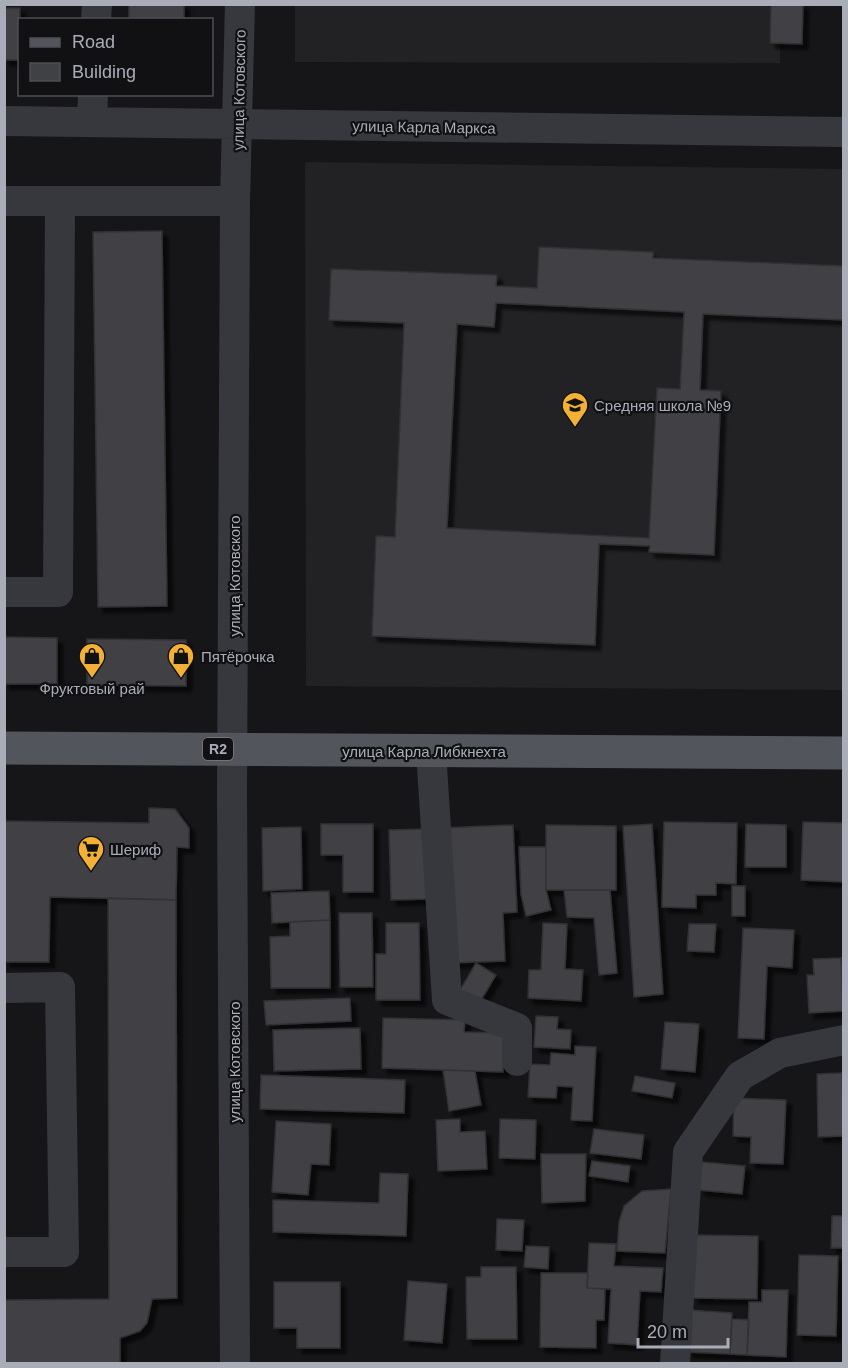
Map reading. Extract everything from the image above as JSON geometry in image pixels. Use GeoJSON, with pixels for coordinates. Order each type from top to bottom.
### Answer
{"type":"FeatureCollection","features":[{"type":"Feature","properties":{"kind":"main road","name":"улица Карла Либкнехта"},"geometry":{"type":"LineString","coordinates":[[4,748],[843,753]]}},
{"type":"Feature","properties":{"kind":"street","name":"улица Котовского"},"geometry":{"type":"LineString","coordinates":[[235,1364],[233,750],[235,201],[239,124],[240,4]]}},
{"type":"Feature","properties":{"kind":"street","name":"улица Карла Маркса"},"geometry":{"type":"LineString","coordinates":[[4,121],[92,108],[239,124],[843,132]]}},
{"type":"Feature","properties":{"kind":"street"},"geometry":{"type":"LineString","coordinates":[[4,201],[235,201]]}},
{"type":"Feature","properties":{"kind":"street"},"geometry":{"type":"LineString","coordinates":[[4,592],[58,592],[60,201]]}},
{"type":"Feature","properties":{"kind":"street"},"geometry":{"type":"LineString","coordinates":[[431,751],[447,1000],[518,1028],[517,1061]]}},
{"type":"Feature","properties":{"kind":"street"},"geometry":{"type":"LineString","coordinates":[[4,988],[60,987],[64,1252],[4,1252]]}},
{"type":"Feature","properties":{"kind":"street"},"geometry":{"type":"LineString","coordinates":[[675,1364],[688,1152],[740,1076],[780,1053],[843,1040]]}},
{"type":"Feature","properties":{"kind":"shaded area"},"geometry":{"type":"Polygon","coordinates":[[[295,5],[780,5],[780,63],[295,62],[295,5]]]}},
{"type":"Feature","properties":{"kind":"shaded area","name":"Средняя школа №9"},"geometry":{"type":"Polygon","coordinates":[[[305,162],[843,169],[843,690],[306,686],[305,162]]]}},
{"type":"Feature","properties":{"kind":"building"},"geometry":{"type":"Polygon","coordinates":[[[129,4],[184,4],[184,18],[129,18],[129,4]]]}},
{"type":"Feature","properties":{"kind":"building"},"geometry":{"type":"Polygon","coordinates":[[[771,4],[803,4],[802,44],[770,43],[771,4]]]}},
{"type":"Feature","properties":{"kind":"building"},"geometry":{"type":"Polygon","coordinates":[[[4,8],[20,8],[18,60],[4,60],[4,8]]]}},
{"type":"Feature","properties":{"kind":"building"},"geometry":{"type":"Polygon","coordinates":[[[162,231],[167,606],[98,607],[93,232],[162,231]]]}},
{"type":"Feature","properties":{"kind":"building"},"geometry":{"type":"Polygon","coordinates":[[[539,247],[653,252],[653,258],[844,266],[844,320],[703,314],[700,390],[721,391],[714,555],[649,552],[650,546],[599,544],[595,645],[372,636],[376,536],[395,537],[404,323],[329,320],[331,269],[497,275],[496,286],[537,288],[539,247]],[[496,303],[494,327],[457,324],[447,528],[649,538],[657,388],[680,389],[684,312],[496,303]]]}},
{"type":"Feature","properties":{"kind":"building"},"geometry":{"type":"Polygon","coordinates":[[[4,637],[57,638],[57,684],[4,684],[4,637]]]}},
{"type":"Feature","properties":{"kind":"building"},"geometry":{"type":"Polygon","coordinates":[[[87,639],[186,640],[186,686],[87,685],[87,639]]]}},
{"type":"Feature","properties":{"kind":"building","name":"Шериф"},"geometry":{"type":"Polygon","coordinates":[[[149,808],[175,809],[189,828],[189,848],[177,847],[176,900],[50,897],[49,962],[4,962],[4,821],[149,823],[149,808]]]}},
{"type":"Feature","properties":{"kind":"building"},"geometry":{"type":"Polygon","coordinates":[[[664,822],[737,823],[736,884],[716,883],[716,895],[696,895],[696,908],[662,907],[664,822]]]}},
{"type":"Feature","properties":{"kind":"building"},"geometry":{"type":"Polygon","coordinates":[[[803,822],[844,823],[844,882],[801,880],[803,822]]]}},
{"type":"Feature","properties":{"kind":"building"},"geometry":{"type":"Polygon","coordinates":[[[321,824],[373,824],[373,892],[343,892],[343,855],[321,855],[321,824]]]}},
{"type":"Feature","properties":{"kind":"building"},"geometry":{"type":"Polygon","coordinates":[[[652,824],[663,994],[634,997],[623,826],[652,824]]]}},
{"type":"Feature","properties":{"kind":"building"},"geometry":{"type":"Polygon","coordinates":[[[746,824],[786,825],[786,867],[745,867],[746,824]]]}},
{"type":"Feature","properties":{"kind":"building"},"geometry":{"type":"Polygon","coordinates":[[[513,825],[517,912],[503,913],[505,961],[449,963],[442,828],[513,825]]]}},
{"type":"Feature","properties":{"kind":"building"},"geometry":{"type":"Polygon","coordinates":[[[546,825],[616,826],[616,890],[546,890],[546,825]]]}},
{"type":"Feature","properties":{"kind":"building"},"geometry":{"type":"Polygon","coordinates":[[[301,827],[302,889],[263,891],[262,828],[301,827]]]}},
{"type":"Feature","properties":{"kind":"building"},"geometry":{"type":"Polygon","coordinates":[[[426,829],[428,899],[391,900],[389,830],[426,829]]]}},
{"type":"Feature","properties":{"kind":"building"},"geometry":{"type":"Polygon","coordinates":[[[519,847],[546,847],[546,890],[551,910],[526,916],[521,894],[519,847]]]}},
{"type":"Feature","properties":{"kind":"building"},"geometry":{"type":"Polygon","coordinates":[[[732,886],[745,886],[745,916],[732,916],[732,886]]]}},
{"type":"Feature","properties":{"kind":"building"},"geometry":{"type":"Polygon","coordinates":[[[564,890],[610,890],[617,973],[599,975],[594,918],[567,917],[564,890]]]}},
{"type":"Feature","properties":{"kind":"building"},"geometry":{"type":"Polygon","coordinates":[[[329,891],[330,920],[272,923],[271,893],[329,891]]]}},
{"type":"Feature","properties":{"kind":"building"},"geometry":{"type":"Polygon","coordinates":[[[108,898],[176,900],[177,1298],[152,1299],[147,1323],[140,1331],[120,1338],[120,1364],[4,1364],[4,1300],[109,1299],[108,898]]]}},
{"type":"Feature","properties":{"kind":"building"},"geometry":{"type":"Polygon","coordinates":[[[339,913],[372,913],[373,987],[340,987],[339,913]]]}},
{"type":"Feature","properties":{"kind":"building"},"geometry":{"type":"Polygon","coordinates":[[[330,920],[330,988],[271,988],[270,937],[290,936],[290,922],[330,920]]]}},
{"type":"Feature","properties":{"kind":"building"},"geometry":{"type":"Polygon","coordinates":[[[386,923],[419,923],[420,1000],[376,1000],[376,954],[386,954],[386,923]]]}},
{"type":"Feature","properties":{"kind":"building"},"geometry":{"type":"Polygon","coordinates":[[[543,923],[567,924],[565,969],[583,970],[581,1001],[528,998],[529,970],[541,970],[543,923]]]}},
{"type":"Feature","properties":{"kind":"building"},"geometry":{"type":"Polygon","coordinates":[[[689,924],[716,924],[714,952],[687,951],[689,924]]]}},
{"type":"Feature","properties":{"kind":"building"},"geometry":{"type":"Polygon","coordinates":[[[743,928],[794,930],[792,968],[767,966],[764,1039],[738,1038],[743,928]]]}},
{"type":"Feature","properties":{"kind":"building"},"geometry":{"type":"Polygon","coordinates":[[[841,958],[843,1011],[809,1013],[807,975],[814,975],[813,959],[841,958]]]}},
{"type":"Feature","properties":{"kind":"building"},"geometry":{"type":"Polygon","coordinates":[[[476,963],[496,975],[480,1002],[460,990],[476,963]]]}},
{"type":"Feature","properties":{"kind":"building"},"geometry":{"type":"Polygon","coordinates":[[[350,998],[351,1021],[266,1025],[264,1001],[350,998]]]}},
{"type":"Feature","properties":{"kind":"building"},"geometry":{"type":"Polygon","coordinates":[[[536,1016],[558,1017],[557,1029],[571,1030],[570,1049],[534,1047],[536,1016]]]}},
{"type":"Feature","properties":{"kind":"building"},"geometry":{"type":"Polygon","coordinates":[[[383,1018],[465,1020],[464,1032],[504,1033],[503,1072],[382,1068],[383,1018]]]}},
{"type":"Feature","properties":{"kind":"building"},"geometry":{"type":"Polygon","coordinates":[[[665,1022],[699,1024],[695,1072],[661,1069],[665,1022]]]}},
{"type":"Feature","properties":{"kind":"building"},"geometry":{"type":"Polygon","coordinates":[[[360,1028],[361,1069],[274,1071],[273,1030],[360,1028]]]}},
{"type":"Feature","properties":{"kind":"building"},"geometry":{"type":"Polygon","coordinates":[[[575,1046],[596,1047],[592,1121],[571,1120],[573,1087],[557,1086],[556,1098],[528,1097],[530,1064],[550,1065],[551,1053],[575,1055],[575,1046]]]}},
{"type":"Feature","properties":{"kind":"building"},"geometry":{"type":"Polygon","coordinates":[[[443,1070],[475,1071],[481,1105],[449,1111],[443,1070]]]}},
{"type":"Feature","properties":{"kind":"building"},"geometry":{"type":"Polygon","coordinates":[[[842,1073],[844,1136],[818,1137],[817,1074],[842,1073]]]}},
{"type":"Feature","properties":{"kind":"building"},"geometry":{"type":"Polygon","coordinates":[[[261,1075],[405,1080],[404,1113],[260,1109],[261,1075]]]}},
{"type":"Feature","properties":{"kind":"building"},"geometry":{"type":"Polygon","coordinates":[[[635,1076],[675,1083],[672,1098],[632,1091],[635,1076]]]}},
{"type":"Feature","properties":{"kind":"building"},"geometry":{"type":"Polygon","coordinates":[[[734,1098],[786,1100],[783,1164],[750,1163],[751,1137],[733,1136],[734,1098]]]}},
{"type":"Feature","properties":{"kind":"building"},"geometry":{"type":"Polygon","coordinates":[[[460,1119],[460,1132],[485,1131],[487,1169],[438,1171],[436,1120],[460,1119]]]}},
{"type":"Feature","properties":{"kind":"building"},"geometry":{"type":"Polygon","coordinates":[[[500,1119],[536,1120],[535,1159],[499,1158],[500,1119]]]}},
{"type":"Feature","properties":{"kind":"building"},"geometry":{"type":"Polygon","coordinates":[[[276,1121],[331,1124],[329,1165],[311,1164],[308,1195],[272,1192],[276,1121]]]}},
{"type":"Feature","properties":{"kind":"building"},"geometry":{"type":"Polygon","coordinates":[[[594,1129],[644,1135],[641,1159],[590,1153],[594,1129]]]}},
{"type":"Feature","properties":{"kind":"building"},"geometry":{"type":"Polygon","coordinates":[[[541,1154],[586,1154],[585,1201],[542,1203],[541,1154]]]}},
{"type":"Feature","properties":{"kind":"building"},"geometry":{"type":"Polygon","coordinates":[[[592,1161],[630,1166],[628,1182],[589,1176],[592,1161]]]}},
{"type":"Feature","properties":{"kind":"building"},"geometry":{"type":"Polygon","coordinates":[[[702,1162],[745,1166],[742,1194],[699,1190],[702,1162]]]}},
{"type":"Feature","properties":{"kind":"building"},"geometry":{"type":"Polygon","coordinates":[[[380,1173],[408,1174],[406,1236],[273,1232],[273,1200],[379,1203],[380,1173]]]}},
{"type":"Feature","properties":{"kind":"building"},"geometry":{"type":"Polygon","coordinates":[[[671,1189],[665,1253],[617,1251],[619,1222],[624,1206],[642,1191],[671,1189]]]}},
{"type":"Feature","properties":{"kind":"building"},"geometry":{"type":"Polygon","coordinates":[[[832,1216],[844,1216],[844,1248],[831,1248],[832,1216]]]}},
{"type":"Feature","properties":{"kind":"building"},"geometry":{"type":"Polygon","coordinates":[[[497,1219],[524,1220],[522,1251],[496,1250],[497,1219]]]}},
{"type":"Feature","properties":{"kind":"building"},"geometry":{"type":"Polygon","coordinates":[[[693,1235],[758,1236],[757,1299],[693,1298],[693,1235]]]}},
{"type":"Feature","properties":{"kind":"building"},"geometry":{"type":"Polygon","coordinates":[[[589,1243],[616,1244],[614,1266],[663,1268],[661,1292],[640,1291],[637,1345],[608,1343],[611,1289],[587,1288],[589,1243]]]}},
{"type":"Feature","properties":{"kind":"building"},"geometry":{"type":"Polygon","coordinates":[[[526,1246],[549,1247],[548,1269],[524,1267],[526,1246]]]}},
{"type":"Feature","properties":{"kind":"building"},"geometry":{"type":"Polygon","coordinates":[[[799,1255],[838,1256],[836,1336],[797,1335],[799,1255]]]}},
{"type":"Feature","properties":{"kind":"building"},"geometry":{"type":"Polygon","coordinates":[[[481,1267],[516,1267],[517,1339],[467,1339],[466,1277],[481,1277],[481,1267]]]}},
{"type":"Feature","properties":{"kind":"building"},"geometry":{"type":"Polygon","coordinates":[[[541,1273],[588,1273],[587,1288],[605,1289],[604,1320],[596,1320],[596,1348],[540,1347],[541,1273]]]}},
{"type":"Feature","properties":{"kind":"building"},"geometry":{"type":"Polygon","coordinates":[[[408,1281],[447,1284],[442,1343],[404,1340],[408,1281]]]}},
{"type":"Feature","properties":{"kind":"building"},"geometry":{"type":"Polygon","coordinates":[[[274,1282],[340,1282],[340,1348],[297,1348],[297,1328],[274,1328],[274,1282]]]}},
{"type":"Feature","properties":{"kind":"building"},"geometry":{"type":"Polygon","coordinates":[[[762,1290],[788,1290],[786,1357],[747,1355],[749,1302],[762,1302],[762,1290]]]}},
{"type":"Feature","properties":{"kind":"building"},"geometry":{"type":"Polygon","coordinates":[[[690,1310],[732,1313],[730,1354],[687,1352],[690,1310]]]}},
{"type":"Feature","properties":{"kind":"building"},"geometry":{"type":"Polygon","coordinates":[[[732,1319],[749,1320],[747,1355],[730,1354],[732,1319]]]}},
{"type":"Feature","properties":{"kind":"place","name":"Средняя школа №9"},"geometry":{"type":"Point","coordinates":[575,428]}},
{"type":"Feature","properties":{"kind":"place","name":"Фруктовый рай"},"geometry":{"type":"Point","coordinates":[92,679]}},
{"type":"Feature","properties":{"kind":"place","name":"Пятёрочка"},"geometry":{"type":"Point","coordinates":[181,679]}},
{"type":"Feature","properties":{"kind":"place","name":"Шериф"},"geometry":{"type":"Point","coordinates":[91,872]}}]}
